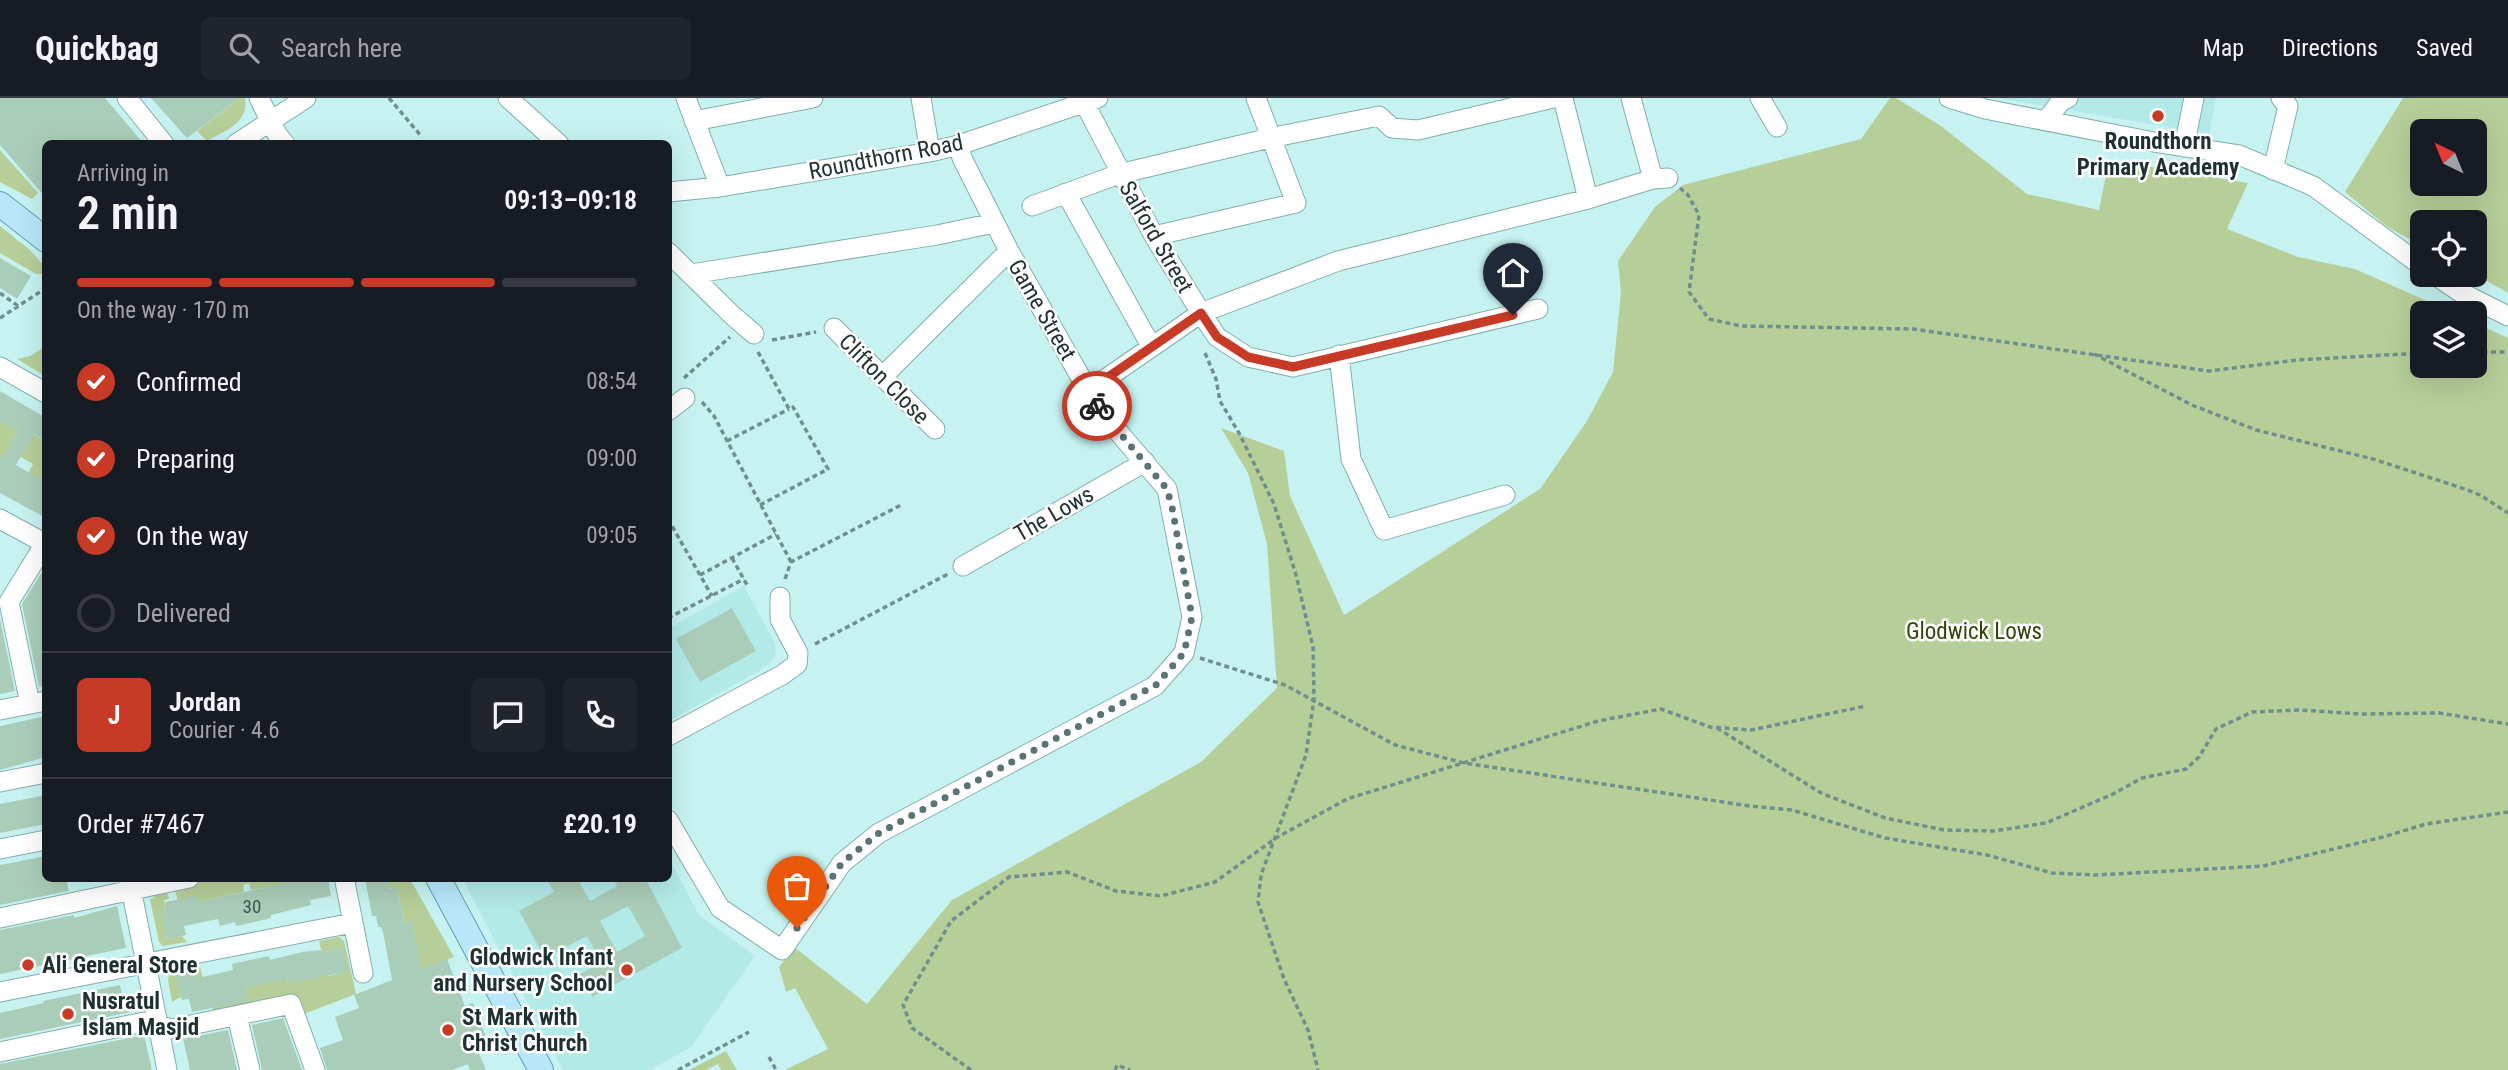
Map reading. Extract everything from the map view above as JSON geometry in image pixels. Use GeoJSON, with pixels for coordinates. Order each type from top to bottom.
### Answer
{"type":"FeatureCollection","features":[{"type":"Feature","properties":{"kind":"main road"},"geometry":{"type":"LineString","coordinates":[[0,204],[42,237]]}},
{"type":"Feature","properties":{"kind":"main road"},"geometry":{"type":"LineString","coordinates":[[440,882],[539,1069]]}},
{"type":"Feature","properties":{"kind":"street"},"geometry":{"type":"LineString","coordinates":[[127,98],[161,140]]}},
{"type":"Feature","properties":{"kind":"street"},"geometry":{"type":"LineString","coordinates":[[259,98],[282,140]]}},
{"type":"Feature","properties":{"kind":"street"},"geometry":{"type":"LineString","coordinates":[[242,140],[306,98]]}},
{"type":"Feature","properties":{"kind":"street"},"geometry":{"type":"LineString","coordinates":[[508,98],[555,140]]}},
{"type":"Feature","properties":{"kind":"street"},"geometry":{"type":"LineString","coordinates":[[686,98],[720,187]]}},
{"type":"Feature","properties":{"kind":"street"},"geometry":{"type":"LineString","coordinates":[[694,121],[777,101],[813,98]]}},
{"type":"Feature","properties":{"kind":"street"},"geometry":{"type":"LineString","coordinates":[[921,98],[930,152]]}},
{"type":"Feature","properties":{"kind":"street"},"geometry":{"type":"LineString","coordinates":[[1154,236],[1296,203],[1256,98]]}},
{"type":"Feature","properties":{"kind":"street"},"geometry":{"type":"LineString","coordinates":[[1032,205],[1119,174],[1270,138],[1379,116],[1392,128],[1418,130],[1553,98]]}},
{"type":"Feature","properties":{"kind":"street"},"geometry":{"type":"LineString","coordinates":[[1563,98],[1588,199]]}},
{"type":"Feature","properties":{"kind":"street"},"geometry":{"type":"LineString","coordinates":[[1088,391],[1196,316],[1338,261],[1588,199],[1660,178],[1631,98]]}},
{"type":"Feature","properties":{"kind":"street"},"geometry":{"type":"LineString","coordinates":[[1760,98],[1777,127]]}},
{"type":"Feature","properties":{"kind":"street"},"geometry":{"type":"LineString","coordinates":[[1949,98],[1985,109],[2046,121],[2239,155],[2313,186],[2410,257]]}},
{"type":"Feature","properties":{"kind":"street"},"geometry":{"type":"LineString","coordinates":[[2046,121],[2061,101],[2068,98]]}},
{"type":"Feature","properties":{"kind":"street"},"geometry":{"type":"LineString","coordinates":[[2184,147],[2194,98]]}},
{"type":"Feature","properties":{"kind":"street"},"geometry":{"type":"LineString","coordinates":[[2273,170],[2288,106],[2281,98]]}},
{"type":"Feature","properties":{"kind":"street","name":"Roundthorn Road"},"geometry":{"type":"LineString","coordinates":[[672,192],[720,187],[930,152],[959,145],[1091,100]]}},
{"type":"Feature","properties":{"kind":"street","name":"Salford Street"},"geometry":{"type":"LineString","coordinates":[[1091,100],[1119,174],[1196,316],[1217,337],[1248,357],[1293,367],[1339,355]]}},
{"type":"Feature","properties":{"kind":"street","name":"Game Street"},"geometry":{"type":"LineString","coordinates":[[959,145],[962,158],[994,223],[1098,408],[1167,489],[1192,617],[1184,653]]}},
{"type":"Feature","properties":{"kind":"street"},"geometry":{"type":"LineString","coordinates":[[1066,193],[1151,346]]}},
{"type":"Feature","properties":{"kind":"street"},"geometry":{"type":"LineString","coordinates":[[691,274],[937,235],[994,223]]}},
{"type":"Feature","properties":{"kind":"street"},"geometry":{"type":"LineString","coordinates":[[883,376],[1009,251]]}},
{"type":"Feature","properties":{"kind":"street"},"geometry":{"type":"LineString","coordinates":[[672,256],[755,340]]}},
{"type":"Feature","properties":{"kind":"street"},"geometry":{"type":"LineString","coordinates":[[2453,287],[2508,316]]}},
{"type":"Feature","properties":{"kind":"street"},"geometry":{"type":"LineString","coordinates":[[1505,495],[1384,530],[1351,459],[1339,355],[1538,309]]}},
{"type":"Feature","properties":{"kind":"street","name":"Clifton Close"},"geometry":{"type":"LineString","coordinates":[[834,328],[934,429]]}},
{"type":"Feature","properties":{"kind":"street"},"geometry":{"type":"LineString","coordinates":[[0,367],[42,391]]}},
{"type":"Feature","properties":{"kind":"street"},"geometry":{"type":"LineString","coordinates":[[672,409],[691,398]]}},
{"type":"Feature","properties":{"kind":"street","name":"The Lows"},"geometry":{"type":"LineString","coordinates":[[963,566],[1144,462]]}},
{"type":"Feature","properties":{"kind":"street"},"geometry":{"type":"LineString","coordinates":[[0,519],[42,541]]}},
{"type":"Feature","properties":{"kind":"street"},"geometry":{"type":"LineString","coordinates":[[0,710],[38,702],[8,640],[9,602],[42,548]]}},
{"type":"Feature","properties":{"kind":"street"},"geometry":{"type":"LineString","coordinates":[[672,734],[782,675],[797,664],[798,653],[780,618],[779,597]]}},
{"type":"Feature","properties":{"kind":"street"},"geometry":{"type":"LineString","coordinates":[[672,827],[720,908],[782,950],[842,863],[879,833],[1156,685],[1184,653]]}},
{"type":"Feature","properties":{"kind":"street"},"geometry":{"type":"LineString","coordinates":[[0,782],[42,774]]}},
{"type":"Feature","properties":{"kind":"street"},"geometry":{"type":"LineString","coordinates":[[0,849],[42,841]]}},
{"type":"Feature","properties":{"kind":"street"},"geometry":{"type":"LineString","coordinates":[[0,918],[130,885],[155,882]]}},
{"type":"Feature","properties":{"kind":"street"},"geometry":{"type":"LineString","coordinates":[[345,882],[363,973]]}},
{"type":"Feature","properties":{"kind":"street"},"geometry":{"type":"LineString","coordinates":[[130,885],[167,1070]]}},
{"type":"Feature","properties":{"kind":"street"},"geometry":{"type":"LineString","coordinates":[[0,992],[352,923]]}},
{"type":"Feature","properties":{"kind":"street"},"geometry":{"type":"LineString","coordinates":[[0,1052],[144,1022],[172,1029],[291,1004],[315,1070]]}},
{"type":"Feature","properties":{"kind":"street"},"geometry":{"type":"LineString","coordinates":[[237,1016],[250,1070]]}},
{"type":"Feature","properties":{"kind":"path"},"geometry":{"type":"LineString","coordinates":[[388,98],[422,137]]}},
{"type":"Feature","properties":{"kind":"path"},"geometry":{"type":"LineString","coordinates":[[1660,178],[1688,195],[1699,215],[1689,292],[1709,319],[1741,326],[1913,329],[2209,372],[2297,360],[2410,354]]}},
{"type":"Feature","properties":{"kind":"path"},"geometry":{"type":"LineString","coordinates":[[0,318],[42,291]]}},
{"type":"Feature","properties":{"kind":"path"},"geometry":{"type":"LineString","coordinates":[[0,293],[18,306]]}},
{"type":"Feature","properties":{"kind":"path"},"geometry":{"type":"LineString","coordinates":[[1196,316],[1216,379],[1220,401],[1239,433],[1278,516],[1296,575],[1313,647],[1314,699],[1306,755],[1261,875],[1258,902],[1284,979],[1308,1030],[1318,1070]]}},
{"type":"Feature","properties":{"kind":"path"},"geometry":{"type":"LineString","coordinates":[[755,340],[789,410]]}},
{"type":"Feature","properties":{"kind":"path"},"geometry":{"type":"LineString","coordinates":[[2487,352],[2508,352]]}},
{"type":"Feature","properties":{"kind":"path"},"geometry":{"type":"LineString","coordinates":[[2091,353],[2217,415],[2256,429],[2373,459],[2465,489],[2508,513]]}},
{"type":"Feature","properties":{"kind":"path"},"geometry":{"type":"LineString","coordinates":[[691,398],[714,416],[791,562],[903,503]]}},
{"type":"Feature","properties":{"kind":"path"},"geometry":{"type":"LineString","coordinates":[[727,441],[793,407],[828,469],[760,505]]}},
{"type":"Feature","properties":{"kind":"path"},"geometry":{"type":"LineString","coordinates":[[672,526],[712,596]]}},
{"type":"Feature","properties":{"kind":"path"},"geometry":{"type":"LineString","coordinates":[[700,575],[776,534]]}},
{"type":"Feature","properties":{"kind":"path"},"geometry":{"type":"LineString","coordinates":[[732,558],[747,585]]}},
{"type":"Feature","properties":{"kind":"path"},"geometry":{"type":"LineString","coordinates":[[798,653],[963,566]]}},
{"type":"Feature","properties":{"kind":"path"},"geometry":{"type":"LineString","coordinates":[[672,616],[744,579]]}},
{"type":"Feature","properties":{"kind":"path"},"geometry":{"type":"LineString","coordinates":[[1184,653],[1285,685],[1395,744],[1464,763],[1792,810],[1885,838],[1987,855],[2052,873],[2095,875],[2263,866],[2426,824],[2508,812]]}},
{"type":"Feature","properties":{"kind":"path"},"geometry":{"type":"LineString","coordinates":[[1715,727],[1751,730],[1867,706]]}},
{"type":"Feature","properties":{"kind":"path"},"geometry":{"type":"LineString","coordinates":[[971,1070],[912,1028],[903,1004],[951,921],[1009,877],[1067,872],[1116,891],[1161,896],[1215,882],[1276,838],[1347,799],[1598,721],[1661,709],[1715,727],[1821,793],[1885,818],[1944,830],[1993,831],[2046,823],[2113,794],[2142,778],[2186,769],[2199,757],[2216,729],[2252,712],[2300,710],[2361,714],[2439,713],[2508,724]]}},
{"type":"Feature","properties":{"kind":"path"},"geometry":{"type":"LineString","coordinates":[[678,1070],[749,1032]]}},
{"type":"Feature","properties":{"kind":"path"},"geometry":{"type":"LineString","coordinates":[[769,1057],[776,1070]]}},
{"type":"Feature","properties":{"kind":"path"},"geometry":{"type":"LineString","coordinates":[[1115,1070],[1117,1065],[1130,1070]]}},
{"type":"Feature","properties":{"kind":"shaded area","name":"Roundthorn Primary Academy"},"geometry":{"type":"Polygon","coordinates":[[[1997,98],[2216,98],[2209,134],[1997,98]]]}},
{"type":"Feature","properties":{"kind":"shaded area"},"geometry":{"type":"Polygon","coordinates":[[[744,586],[774,641],[776,652],[772,661],[761,670],[672,719],[672,626],[744,586]]]}},
{"type":"Feature","properties":{"kind":"shaded area","name":"Glodwick Infant and Nursery School"},"geometry":{"type":"Polygon","coordinates":[[[672,864],[699,915],[755,956],[691,1047],[650,1070],[563,1070],[465,884],[672,882],[672,864]]]}},
{"type":"Feature","properties":{"kind":"green space"},"geometry":{"type":"Polygon","coordinates":[[[240,98],[245,98],[244,113],[235,125],[209,140],[197,131],[240,98]]]}},
{"type":"Feature","properties":{"kind":"green space","name":"Glodwick Lows"},"geometry":{"type":"Polygon","coordinates":[[[1890,98],[1896,98],[1941,126],[2027,194],[2099,210],[2109,160],[2248,183],[2227,229],[2298,257],[2355,269],[2427,301],[2410,301],[2410,378],[2487,378],[2487,328],[2508,338],[2508,1070],[785,1070],[828,1049],[795,988],[786,992],[779,967],[794,947],[867,1004],[952,900],[1201,762],[1277,688],[1267,544],[1248,473],[1221,428],[1284,451],[1290,496],[1344,615],[1540,489],[1587,421],[1613,372],[1621,292],[1618,261],[1655,207],[1683,185],[1861,139],[1890,98]]]}},
{"type":"Feature","properties":{"kind":"green space"},"geometry":{"type":"Polygon","coordinates":[[[2403,98],[2508,98],[2508,293],[2487,281],[2487,210],[2410,210],[2410,239],[2386,226],[2345,192],[2403,98]]]}},
{"type":"Feature","properties":{"kind":"green space"},"geometry":{"type":"Polygon","coordinates":[[[0,150],[38,193],[32,199],[0,182],[0,150]]]}},
{"type":"Feature","properties":{"kind":"green space"},"geometry":{"type":"Polygon","coordinates":[[[0,226],[30,250],[42,264],[42,274],[36,274],[0,253],[0,226]]]}},
{"type":"Feature","properties":{"kind":"green space"},"geometry":{"type":"Polygon","coordinates":[[[42,349],[42,374],[17,359],[30,356],[42,349]]]}},
{"type":"Feature","properties":{"kind":"green space"},"geometry":{"type":"Polygon","coordinates":[[[0,419],[18,431],[11,442],[30,432],[42,439],[42,482],[27,475],[33,464],[14,453],[9,461],[0,456],[0,419]]]}},
{"type":"Feature","properties":{"kind":"green space"},"geometry":{"type":"Polygon","coordinates":[[[200,882],[300,882],[251,890],[249,883],[243,885],[244,892],[199,902],[197,897],[191,897],[179,907],[175,890],[167,892],[169,899],[164,900],[166,909],[161,911],[167,939],[182,936],[187,942],[163,946],[159,942],[150,899],[154,898],[152,892],[200,882]]]}},
{"type":"Feature","properties":{"kind":"green space"},"geometry":{"type":"Polygon","coordinates":[[[383,882],[412,882],[454,957],[393,980],[390,959],[418,954],[412,921],[404,922],[397,887],[371,892],[383,882]]]}},
{"type":"Feature","properties":{"kind":"green space"},"geometry":{"type":"Polygon","coordinates":[[[339,937],[344,941],[356,994],[304,1014],[213,1011],[208,990],[240,994],[246,992],[245,988],[286,977],[288,983],[327,973],[328,976],[347,972],[342,948],[322,953],[319,941],[339,937]]]}},
{"type":"Feature","properties":{"kind":"green space"},"geometry":{"type":"Polygon","coordinates":[[[200,966],[203,979],[176,975],[181,997],[172,1002],[169,974],[200,966]]]}},
{"type":"Feature","properties":{"kind":"green space"},"geometry":{"type":"Polygon","coordinates":[[[726,1051],[737,1070],[721,1070],[718,1064],[706,1070],[689,1070],[726,1051]]]}},
{"type":"Feature","properties":{"kind":"building"},"geometry":{"type":"Polygon","coordinates":[[[0,98],[105,98],[141,140],[42,140],[42,193],[0,145],[0,98]]]}},
{"type":"Feature","properties":{"kind":"building"},"geometry":{"type":"Polygon","coordinates":[[[151,98],[240,98],[187,138],[151,98]]]}},
{"type":"Feature","properties":{"kind":"building"},"geometry":{"type":"Polygon","coordinates":[[[0,258],[31,276],[17,299],[0,288],[0,258]]]}},
{"type":"Feature","properties":{"kind":"building"},"geometry":{"type":"Polygon","coordinates":[[[0,391],[42,416],[42,439],[34,434],[16,465],[42,481],[42,516],[0,493],[0,456],[2,457],[18,431],[0,421],[0,391]]]}},
{"type":"Feature","properties":{"kind":"building"},"geometry":{"type":"Polygon","coordinates":[[[42,572],[42,686],[39,687],[22,604],[42,572]]]}},
{"type":"Feature","properties":{"kind":"building"},"geometry":{"type":"Polygon","coordinates":[[[732,608],[756,651],[700,682],[676,639],[732,608]]]}},
{"type":"Feature","properties":{"kind":"building"},"geometry":{"type":"Polygon","coordinates":[[[0,619],[15,691],[0,694],[0,619]]]}},
{"type":"Feature","properties":{"kind":"building"},"geometry":{"type":"Polygon","coordinates":[[[42,717],[42,758],[0,770],[0,726],[42,717]]]}},
{"type":"Feature","properties":{"kind":"building"},"geometry":{"type":"Polygon","coordinates":[[[42,796],[42,825],[0,833],[0,804],[42,796]]]}},
{"type":"Feature","properties":{"kind":"building"},"geometry":{"type":"Polygon","coordinates":[[[42,857],[42,882],[67,882],[69,891],[0,905],[0,865],[42,857]]]}},
{"type":"Feature","properties":{"kind":"building"},"geometry":{"type":"Polygon","coordinates":[[[291,882],[329,882],[331,896],[310,900],[311,905],[246,924],[236,926],[235,922],[220,926],[218,919],[184,926],[186,935],[167,939],[160,910],[166,909],[165,902],[197,896],[199,902],[291,882]]]}},
{"type":"Feature","properties":{"kind":"building"},"geometry":{"type":"Polygon","coordinates":[[[366,882],[387,882],[388,889],[397,887],[404,922],[412,921],[421,969],[447,959],[465,1006],[473,1003],[490,1048],[479,1053],[486,1070],[470,1070],[468,1064],[452,1070],[327,1070],[320,1048],[343,1040],[335,1017],[359,1008],[354,995],[392,980],[383,932],[381,927],[378,927],[376,916],[372,916],[366,882]]]}},
{"type":"Feature","properties":{"kind":"building"},"geometry":{"type":"Polygon","coordinates":[[[548,882],[579,882],[590,901],[617,886],[615,882],[647,882],[682,948],[592,997],[580,974],[601,963],[587,936],[545,958],[519,911],[554,892],[548,882]],[[628,906],[600,921],[617,952],[645,936],[628,906]]]}},
{"type":"Feature","properties":{"kind":"building"},"geometry":{"type":"Polygon","coordinates":[[[117,906],[126,948],[0,974],[0,930],[74,915],[74,918],[117,906]]]}},
{"type":"Feature","properties":{"kind":"building"},"geometry":{"type":"Polygon","coordinates":[[[342,948],[348,972],[288,983],[287,979],[245,988],[248,1001],[192,1012],[189,999],[182,1000],[175,975],[196,970],[198,978],[233,970],[232,964],[269,956],[270,960],[302,952],[321,950],[322,953],[342,948]]]}},
{"type":"Feature","properties":{"kind":"building","name":"Nusratul Islam Masjid"},"geometry":{"type":"Polygon","coordinates":[[[120,985],[125,1007],[134,1005],[135,1011],[0,1039],[0,1013],[120,985]]]}},
{"type":"Feature","properties":{"kind":"building"},"geometry":{"type":"Polygon","coordinates":[[[283,1018],[302,1070],[262,1070],[252,1025],[283,1018]]]}},
{"type":"Feature","properties":{"kind":"building"},"geometry":{"type":"Polygon","coordinates":[[[228,1030],[237,1070],[190,1070],[183,1039],[228,1030]]]}},
{"type":"Feature","properties":{"kind":"building"},"geometry":{"type":"Polygon","coordinates":[[[144,1035],[152,1070],[0,1070],[0,1064],[144,1035]]]}},
{"type":"Feature","properties":{"kind":"way so far"},"geometry":{"type":"LineString","coordinates":[[797,928],[842,863],[879,833],[1156,685],[1184,653],[1192,617],[1167,489],[1097,406]]}},
{"type":"Feature","properties":{"kind":"place","name":"Roundthorn Primary Academy"},"geometry":{"type":"Point","coordinates":[2158,116]}},
{"type":"Feature","properties":{"kind":"place","name":"Ali General Store"},"geometry":{"type":"Point","coordinates":[28,965]}},
{"type":"Feature","properties":{"kind":"place","name":"Glodwick Infant and Nursery School"},"geometry":{"type":"Point","coordinates":[627,970]}},
{"type":"Feature","properties":{"kind":"place","name":"Nusratul Islam Masjid"},"geometry":{"type":"Point","coordinates":[68,1014]}},
{"type":"Feature","properties":{"kind":"place","name":"St Mark with Christ Church"},"geometry":{"type":"Point","coordinates":[448,1030]}},
{"type":"Feature","properties":{"kind":"route"},"geometry":{"type":"LineString","coordinates":[[1097,406],[1088,391],[1201,313],[1217,337],[1248,357],[1293,367],[1513,315]]}}]}
